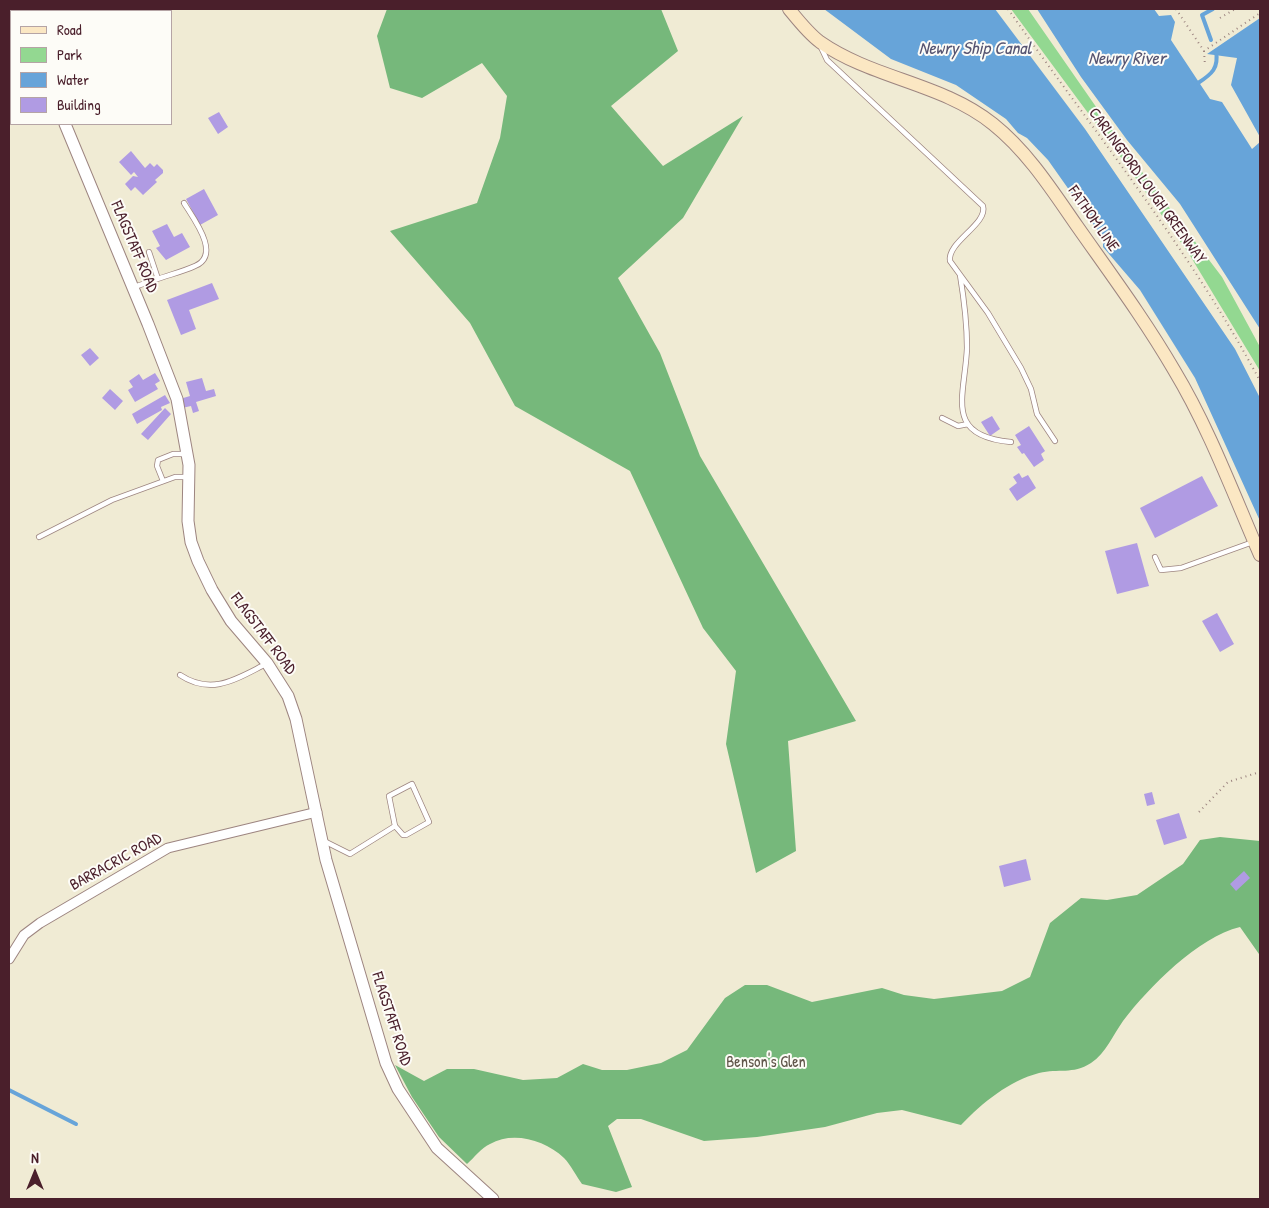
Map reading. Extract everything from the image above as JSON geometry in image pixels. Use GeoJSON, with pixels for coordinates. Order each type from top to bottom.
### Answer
{"type":"FeatureCollection","features":[{"type":"Feature","properties":{"kind":"main road","name":"FATHOM LINE"},"geometry":{"type":"LineString","coordinates":[[789,9],[818,40],[855,61],[956,100],[993,124],[1020,149],[1050,186],[1175,371],[1194,407],[1260,554]]}},
{"type":"Feature","properties":{"kind":"street","name":"FLAGSTAFF ROAD"},"geometry":{"type":"LineString","coordinates":[[65,125],[177,399],[187,454],[189,477],[188,521],[191,542],[198,561],[212,590],[231,621],[267,663],[288,696],[317,812],[326,860],[386,1063],[398,1089],[437,1148],[493,1199]]}},
{"type":"Feature","properties":{"kind":"street","name":"BARRACRIC ROAD"},"geometry":{"type":"LineString","coordinates":[[9,959],[24,934],[168,848],[317,812]]}},
{"type":"Feature","properties":{"kind":"lane"},"geometry":{"type":"LineString","coordinates":[[818,40],[820,50],[827,60],[932,160],[976,197],[983,206],[982,215],[950,252],[950,261],[988,313],[1021,368],[1031,388],[1037,414],[1055,441]]}},
{"type":"Feature","properties":{"kind":"lane"},"geometry":{"type":"LineString","coordinates":[[133,287],[195,266],[204,260],[206,242],[184,203]]}},
{"type":"Feature","properties":{"kind":"lane"},"geometry":{"type":"LineString","coordinates":[[149,252],[156,272],[155,280]]}},
{"type":"Feature","properties":{"kind":"lane"},"geometry":{"type":"LineString","coordinates":[[960,274],[967,347],[961,394],[963,410],[968,424],[978,436],[991,440],[1010,442]]}},
{"type":"Feature","properties":{"kind":"lane"},"geometry":{"type":"LineString","coordinates":[[942,418],[958,426],[968,424]]}},
{"type":"Feature","properties":{"kind":"lane"},"geometry":{"type":"LineString","coordinates":[[163,481],[157,466],[158,460],[174,454],[187,454]]}},
{"type":"Feature","properties":{"kind":"lane"},"geometry":{"type":"LineString","coordinates":[[39,537],[112,500],[175,477],[189,477]]}},
{"type":"Feature","properties":{"kind":"lane"},"geometry":{"type":"LineString","coordinates":[[1155,557],[1161,570],[1181,568],[1255,542]]}},
{"type":"Feature","properties":{"kind":"lane"},"geometry":{"type":"LineString","coordinates":[[180,675],[204,686],[223,684],[267,663]]}},
{"type":"Feature","properties":{"kind":"lane"},"geometry":{"type":"LineString","coordinates":[[412,784],[429,822],[406,835],[403,835],[395,826],[389,796],[412,784]]}},
{"type":"Feature","properties":{"kind":"lane"},"geometry":{"type":"LineString","coordinates":[[322,841],[327,841],[350,854],[395,826]]}},
{"type":"Feature","properties":{"kind":"path","name":"CARLINGFORD LOUGH GREENWAY"},"geometry":{"type":"LineString","coordinates":[[1008,9],[1078,109],[1114,154],[1170,232],[1221,313],[1260,382]]}},
{"type":"Feature","properties":{"kind":"path"},"geometry":{"type":"LineString","coordinates":[[1176,9],[1204,51],[1205,66]]}},
{"type":"Feature","properties":{"kind":"path"},"geometry":{"type":"LineString","coordinates":[[1220,18],[1235,9]]}},
{"type":"Feature","properties":{"kind":"path"},"geometry":{"type":"LineString","coordinates":[[1204,51],[1260,13]]}},
{"type":"Feature","properties":{"kind":"path"},"geometry":{"type":"LineString","coordinates":[[1199,812],[1228,782],[1260,772]]}},
{"type":"Feature","properties":{"kind":"green space"},"geometry":{"type":"Polygon","coordinates":[[[387,9],[661,9],[678,51],[611,106],[663,166],[743,116],[683,218],[618,278],[660,353],[700,456],[856,721],[788,741],[796,851],[756,873],[726,744],[736,671],[703,628],[630,471],[515,406],[470,323],[390,231],[477,203],[500,138],[507,96],[482,63],[422,98],[390,88],[377,36],[387,9]]]}},
{"type":"Feature","properties":{"kind":"green space"},"geometry":{"type":"Polygon","coordinates":[[[1011,9],[1028,9],[1133,160],[1222,277],[1260,347],[1260,371],[1189,254],[1125,163],[1011,9]]]}},
{"type":"Feature","properties":{"kind":"green space","name":"Benson's Glen"},"geometry":{"type":"Polygon","coordinates":[[[1220,837],[1260,841],[1260,982],[1259,954],[1240,927],[1224,933],[1191,952],[1160,979],[1123,1021],[1105,1049],[1091,1063],[1078,1069],[1039,1073],[1017,1081],[997,1093],[961,1125],[902,1110],[877,1113],[825,1127],[757,1137],[704,1141],[641,1119],[617,1119],[608,1126],[632,1187],[616,1192],[582,1184],[564,1158],[548,1146],[528,1139],[509,1138],[499,1140],[484,1148],[467,1164],[439,1137],[412,1097],[395,1065],[424,1081],[447,1069],[474,1069],[523,1080],[557,1078],[583,1064],[602,1070],[627,1070],[661,1063],[687,1050],[725,998],[745,985],[767,985],[812,1002],[882,988],[904,995],[934,999],[1002,991],[1030,977],[1050,923],[1081,898],[1107,900],[1137,895],[1183,864],[1200,840],[1220,837]]]}},
{"type":"Feature","properties":{"kind":"water","name":"Newry Ship Canal"},"geometry":{"type":"Polygon","coordinates":[[[824,9],[995,9],[1085,129],[1235,349],[1260,398],[1260,521],[1195,378],[1140,290],[1103,247],[1103,238],[1048,160],[1027,138],[1018,133],[1006,119],[956,85],[891,59],[824,9]]]}},
{"type":"Feature","properties":{"kind":"water","name":"Newry River"},"geometry":{"type":"Polygon","coordinates":[[[1037,9],[1154,9],[1159,16],[1171,15],[1175,22],[1171,40],[1210,99],[1222,102],[1252,149],[1260,142],[1260,329],[1180,204],[1127,140],[1081,77],[1037,9]]]}},
{"type":"Feature","properties":{"kind":"water"},"geometry":{"type":"Polygon","coordinates":[[[1260,18],[1260,137],[1231,85],[1237,58],[1207,54],[1260,18]]]}},
{"type":"Feature","properties":{"kind":"building"},"geometry":{"type":"Polygon","coordinates":[[[219,112],[228,127],[218,134],[208,118],[219,112]]]}},
{"type":"Feature","properties":{"kind":"building"},"geometry":{"type":"Polygon","coordinates":[[[131,151],[145,168],[150,163],[154,167],[157,164],[163,170],[163,173],[155,180],[157,182],[143,195],[135,187],[131,191],[125,184],[133,176],[138,177],[134,172],[131,175],[119,162],[131,151]]]}},
{"type":"Feature","properties":{"kind":"building"},"geometry":{"type":"Polygon","coordinates":[[[204,189],[218,215],[200,225],[186,199],[204,189]]]}},
{"type":"Feature","properties":{"kind":"building"},"geometry":{"type":"Polygon","coordinates":[[[167,224],[174,237],[182,233],[190,247],[166,260],[156,248],[160,246],[152,231],[167,224]]]}},
{"type":"Feature","properties":{"kind":"building"},"geometry":{"type":"Polygon","coordinates":[[[212,283],[219,299],[189,310],[196,329],[181,335],[167,300],[212,283]]]}},
{"type":"Feature","properties":{"kind":"building"},"geometry":{"type":"Polygon","coordinates":[[[90,348],[99,358],[90,366],[81,355],[90,348]]]}},
{"type":"Feature","properties":{"kind":"building"},"geometry":{"type":"Polygon","coordinates":[[[155,373],[160,381],[155,384],[158,389],[135,402],[128,390],[133,387],[129,381],[139,374],[143,380],[155,373]]]}},
{"type":"Feature","properties":{"kind":"building"},"geometry":{"type":"Polygon","coordinates":[[[202,378],[206,391],[214,389],[216,396],[196,402],[199,411],[193,413],[191,406],[182,408],[180,399],[190,396],[186,382],[202,378]]]}},
{"type":"Feature","properties":{"kind":"building"},"geometry":{"type":"Polygon","coordinates":[[[110,389],[123,401],[115,410],[102,398],[110,389]]]}},
{"type":"Feature","properties":{"kind":"building"},"geometry":{"type":"Polygon","coordinates":[[[165,395],[170,403],[161,407],[162,410],[137,424],[132,414],[165,395]]]}},
{"type":"Feature","properties":{"kind":"building"},"geometry":{"type":"Polygon","coordinates":[[[165,408],[171,414],[148,440],[141,434],[165,408]]]}},
{"type":"Feature","properties":{"kind":"building"},"geometry":{"type":"Polygon","coordinates":[[[992,416],[1000,429],[990,436],[981,422],[992,416]]]}},
{"type":"Feature","properties":{"kind":"building"},"geometry":{"type":"Polygon","coordinates":[[[1029,426],[1045,451],[1041,454],[1044,460],[1034,467],[1017,447],[1021,445],[1015,435],[1029,426]]]}},
{"type":"Feature","properties":{"kind":"building"},"geometry":{"type":"Polygon","coordinates":[[[1019,473],[1022,478],[1028,475],[1036,488],[1017,501],[1009,489],[1017,483],[1013,477],[1019,473]]]}},
{"type":"Feature","properties":{"kind":"building"},"geometry":{"type":"Polygon","coordinates":[[[1202,476],[1218,506],[1155,538],[1140,508],[1202,476]]]}},
{"type":"Feature","properties":{"kind":"building"},"geometry":{"type":"Polygon","coordinates":[[[1137,543],[1149,586],[1117,594],[1105,551],[1137,543]]]}},
{"type":"Feature","properties":{"kind":"building"},"geometry":{"type":"Polygon","coordinates":[[[1217,613],[1234,644],[1220,652],[1202,621],[1217,613]]]}},
{"type":"Feature","properties":{"kind":"building"},"geometry":{"type":"Polygon","coordinates":[[[1152,792],[1155,804],[1147,806],[1144,794],[1152,792]]]}},
{"type":"Feature","properties":{"kind":"building"},"geometry":{"type":"Polygon","coordinates":[[[1179,813],[1187,838],[1164,845],[1156,820],[1179,813]]]}},
{"type":"Feature","properties":{"kind":"building"},"geometry":{"type":"Polygon","coordinates":[[[1026,859],[1031,880],[1004,887],[999,866],[1026,859]]]}},
{"type":"Feature","properties":{"kind":"building"},"geometry":{"type":"Polygon","coordinates":[[[1244,871],[1250,878],[1236,891],[1230,884],[1244,871]]]}},
{"type":"Feature","properties":{"kind":"waterway"},"geometry":{"type":"LineString","coordinates":[[1211,40],[1202,15],[1213,9]]}},
{"type":"Feature","properties":{"kind":"waterway"},"geometry":{"type":"LineString","coordinates":[[1198,83],[1213,70],[1217,57],[1216,51]]}},
{"type":"Feature","properties":{"kind":"waterway"},"geometry":{"type":"LineString","coordinates":[[9,1090],[76,1124]]}}]}
